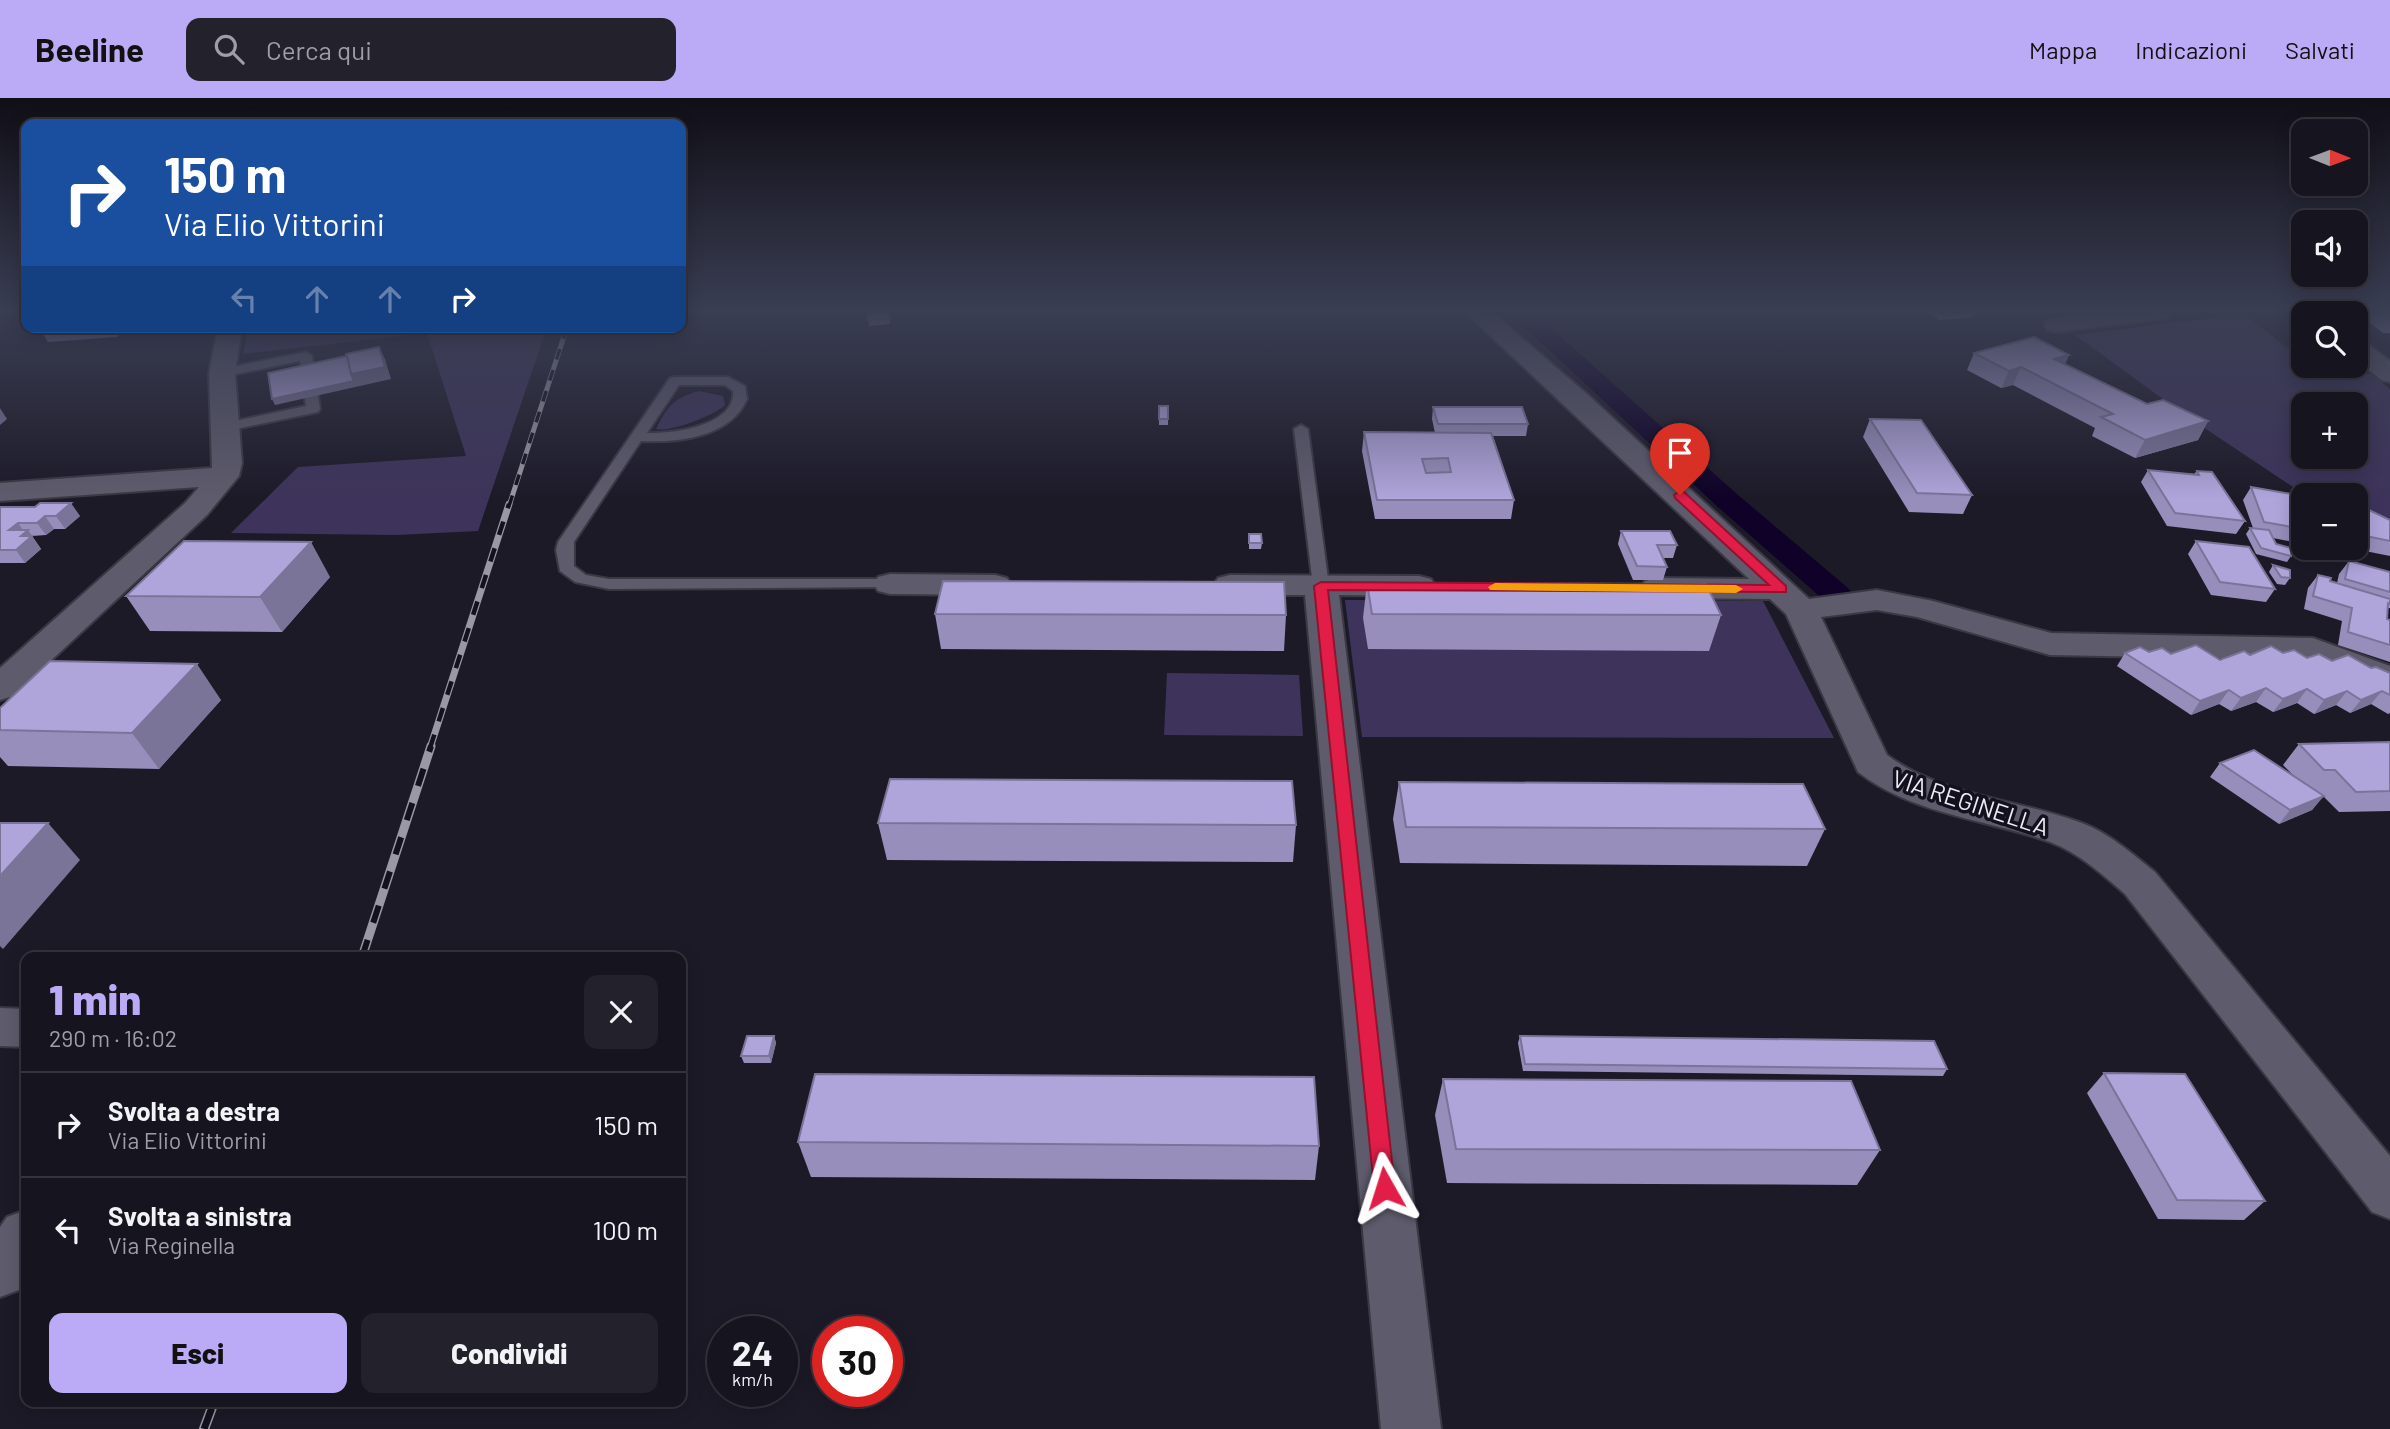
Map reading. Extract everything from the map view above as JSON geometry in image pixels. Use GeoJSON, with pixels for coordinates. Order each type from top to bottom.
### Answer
{"type":"FeatureCollection","features":[{"type":"Feature","properties":{"kind":"street"},"geometry":{"type":"LineString","coordinates":[[0,688],[196,509],[224,477],[228,463],[222,374]]}},
{"type":"Feature","properties":{"kind":"street","name":"VIA REGINELLA"},"geometry":{"type":"LineString","coordinates":[[1547,374],[1803,602],[1872,763],[1881,773],[1923,790],[2066,833],[2105,853],[2140,883],[2390,1195]]}},
{"type":"Feature","properties":{"kind":"street"},"geometry":{"type":"LineString","coordinates":[[0,492],[224,477]]}},
{"type":"Feature","properties":{"kind":"street"},"geometry":{"type":"LineString","coordinates":[[890,584],[1029,585]]}},
{"type":"Feature","properties":{"kind":"street"},"geometry":{"type":"LineString","coordinates":[[1196,585],[1446,587]]}},
{"type":"Feature","properties":{"kind":"street"},"geometry":{"type":"LineString","coordinates":[[1321,586],[1411,1429]]}},
{"type":"Feature","properties":{"kind":"street"},"geometry":{"type":"LineString","coordinates":[[1628,588],[1803,602],[1877,600],[1921,608],[2050,644],[2313,649],[2390,679]]}},
{"type":"Feature","properties":{"kind":"street"},"geometry":{"type":"LineString","coordinates":[[0,1027],[21,1028]]}},
{"type":"Feature","properties":{"kind":"street"},"geometry":{"type":"LineString","coordinates":[[0,1271],[21,1242]]}},
{"type":"Feature","properties":{"kind":"lane"},"geometry":{"type":"LineString","coordinates":[[226,428],[313,408],[308,374]]}},
{"type":"Feature","properties":{"kind":"lane"},"geometry":{"type":"LineString","coordinates":[[638,437],[676,437],[723,420],[739,408],[743,398],[740,389],[727,382],[675,381],[566,542],[566,568],[581,579],[609,584],[890,584]]}},
{"type":"Feature","properties":{"kind":"lane"},"geometry":{"type":"LineString","coordinates":[[1301,429],[1321,586]]}},
{"type":"Feature","properties":{"kind":"shaded area"},"geometry":{"type":"Polygon","coordinates":[[[440,374],[531,374],[478,531],[396,535],[231,533],[298,467],[466,456],[440,374]]]}},
{"type":"Feature","properties":{"kind":"shaded area"},"geometry":{"type":"Polygon","coordinates":[[[2129,374],[2291,374],[2291,378],[2368,378],[2368,374],[2371,374],[2390,389],[2390,522],[2368,519],[2368,483],[2291,483],[2291,486],[2129,374]]]}},
{"type":"Feature","properties":{"kind":"shaded area"},"geometry":{"type":"Polygon","coordinates":[[[699,391],[723,396],[725,405],[692,422],[662,430],[656,429],[672,404],[699,391]]]}},
{"type":"Feature","properties":{"kind":"shaded area"},"geometry":{"type":"Polygon","coordinates":[[[1345,600],[1763,601],[1834,738],[1362,737],[1345,600]]]}},
{"type":"Feature","properties":{"kind":"shaded area"},"geometry":{"type":"Polygon","coordinates":[[[1167,673],[1299,675],[1303,736],[1164,735],[1167,673]]]}},
{"type":"Feature","properties":{"kind":"building"},"geometry":{"type":"Polygon","coordinates":[[[268,374],[351,374],[354,381],[272,399],[268,374]]]}},
{"type":"Feature","properties":{"kind":"building"},"geometry":{"type":"Polygon","coordinates":[[[2035,374],[2085,374],[2147,404],[2163,400],[2208,421],[2145,440],[2101,417],[2113,414],[2035,374]]]}},
{"type":"Feature","properties":{"kind":"building"},"geometry":{"type":"Polygon","coordinates":[[[1159,406],[1168,406],[1168,419],[1159,419],[1159,406]]]}},
{"type":"Feature","properties":{"kind":"building"},"geometry":{"type":"Polygon","coordinates":[[[1433,407],[1522,407],[1528,424],[1438,424],[1433,407]]]}},
{"type":"Feature","properties":{"kind":"building"},"geometry":{"type":"Polygon","coordinates":[[[1870,419],[1921,420],[1972,495],[1917,493],[1870,419]]]}},
{"type":"Feature","properties":{"kind":"building"},"geometry":{"type":"Polygon","coordinates":[[[1364,432],[1491,433],[1514,500],[1377,500],[1364,432]],[[1448,458],[1422,459],[1426,473],[1451,472],[1448,458]]]}},
{"type":"Feature","properties":{"kind":"building"},"geometry":{"type":"Polygon","coordinates":[[[2148,470],[2199,475],[2197,471],[2212,472],[2245,521],[2175,513],[2148,470]]]}},
{"type":"Feature","properties":{"kind":"building"},"geometry":{"type":"Polygon","coordinates":[[[2251,487],[2291,494],[2291,527],[2264,522],[2251,487]]]}},
{"type":"Feature","properties":{"kind":"building"},"geometry":{"type":"Polygon","coordinates":[[[40,503],[71,503],[56,516],[45,516],[37,523],[18,523],[9,530],[28,530],[21,536],[32,536],[16,550],[0,550],[0,507],[35,507],[40,503]]]}},
{"type":"Feature","properties":{"kind":"building"},"geometry":{"type":"Polygon","coordinates":[[[2368,510],[2390,520],[2390,541],[2368,536],[2368,510]]]}},
{"type":"Feature","properties":{"kind":"building"},"geometry":{"type":"Polygon","coordinates":[[[2250,528],[2269,530],[2276,544],[2291,548],[2291,556],[2261,548],[2250,528]]]}},
{"type":"Feature","properties":{"kind":"building"},"geometry":{"type":"Polygon","coordinates":[[[1621,531],[1670,531],[1677,545],[1657,545],[1667,567],[1637,566],[1621,531]]]}},
{"type":"Feature","properties":{"kind":"building"},"geometry":{"type":"Polygon","coordinates":[[[1249,534],[1261,534],[1262,543],[1249,543],[1249,534]]]}},
{"type":"Feature","properties":{"kind":"building"},"geometry":{"type":"Polygon","coordinates":[[[184,541],[311,542],[260,597],[126,596],[184,541]]]}},
{"type":"Feature","properties":{"kind":"building"},"geometry":{"type":"Polygon","coordinates":[[[2196,541],[2249,547],[2275,589],[2220,582],[2196,541]]]}},
{"type":"Feature","properties":{"kind":"building"},"geometry":{"type":"Polygon","coordinates":[[[2349,561],[2390,572],[2390,592],[2345,579],[2349,561]]]}},
{"type":"Feature","properties":{"kind":"building"},"geometry":{"type":"Polygon","coordinates":[[[2273,565],[2290,570],[2290,578],[2281,577],[2273,565]]]}},
{"type":"Feature","properties":{"kind":"building"},"geometry":{"type":"Polygon","coordinates":[[[2318,575],[2390,599],[2387,619],[2390,620],[2390,645],[2348,632],[2352,608],[2313,596],[2318,575]]]}},
{"type":"Feature","properties":{"kind":"building"},"geometry":{"type":"Polygon","coordinates":[[[943,581],[1284,582],[1286,615],[935,614],[943,581]]]}},
{"type":"Feature","properties":{"kind":"building"},"geometry":{"type":"Polygon","coordinates":[[[1367,583],[1706,584],[1721,615],[1372,614],[1367,583]]]}},
{"type":"Feature","properties":{"kind":"building"},"geometry":{"type":"Polygon","coordinates":[[[2196,645],[2220,660],[2244,651],[2250,655],[2271,646],[2283,653],[2294,650],[2307,658],[2319,654],[2332,661],[2348,655],[2371,668],[2376,667],[2390,673],[2390,695],[2382,691],[2361,700],[2347,691],[2324,700],[2307,689],[2283,699],[2266,688],[2241,698],[2229,690],[2200,701],[2125,653],[2140,647],[2149,652],[2162,648],[2171,654],[2196,645]]]}},
{"type":"Feature","properties":{"kind":"building"},"geometry":{"type":"Polygon","coordinates":[[[50,661],[197,664],[132,733],[0,730],[0,708],[50,661]]]}},
{"type":"Feature","properties":{"kind":"building"},"geometry":{"type":"Polygon","coordinates":[[[2390,742],[2390,791],[2356,792],[2335,770],[2324,770],[2299,744],[2390,742]]]}},
{"type":"Feature","properties":{"kind":"building"},"geometry":{"type":"Polygon","coordinates":[[[2254,750],[2324,796],[2290,810],[2220,763],[2254,750]]]}},
{"type":"Feature","properties":{"kind":"building"},"geometry":{"type":"Polygon","coordinates":[[[890,779],[1292,781],[1296,825],[878,823],[890,779]]]}},
{"type":"Feature","properties":{"kind":"building"},"geometry":{"type":"Polygon","coordinates":[[[1399,782],[1803,784],[1825,829],[1406,827],[1399,782]]]}},
{"type":"Feature","properties":{"kind":"building"},"geometry":{"type":"Polygon","coordinates":[[[0,823],[48,823],[0,876],[0,823]]]}},
{"type":"Feature","properties":{"kind":"building"},"geometry":{"type":"Polygon","coordinates":[[[747,1036],[774,1036],[769,1056],[741,1056],[747,1036]]]}},
{"type":"Feature","properties":{"kind":"building"},"geometry":{"type":"Polygon","coordinates":[[[1520,1036],[1934,1041],[1947,1069],[1525,1064],[1520,1036]]]}},
{"type":"Feature","properties":{"kind":"building"},"geometry":{"type":"Polygon","coordinates":[[[2104,1073],[2185,1074],[2265,1201],[2177,1200],[2104,1073]]]}},
{"type":"Feature","properties":{"kind":"building"},"geometry":{"type":"Polygon","coordinates":[[[815,1074],[1314,1077],[1319,1146],[798,1142],[815,1074]]]}},
{"type":"Feature","properties":{"kind":"building"},"geometry":{"type":"Polygon","coordinates":[[[1443,1079],[1851,1081],[1880,1150],[1456,1149],[1443,1079]]]}},
{"type":"Feature","properties":{"kind":"waterway"},"geometry":{"type":"LineString","coordinates":[[1588,374],[1837,595]]}},
{"type":"Feature","properties":{"kind":"railway"},"geometry":{"type":"LineString","coordinates":[[509,506],[552,374]]}},
{"type":"Feature","properties":{"kind":"railway"},"geometry":{"type":"LineString","coordinates":[[430,748],[509,504]]}},
{"type":"Feature","properties":{"kind":"railway"},"geometry":{"type":"LineString","coordinates":[[364,952],[431,746]]}},
{"type":"Feature","properties":{"kind":"railway"},"geometry":{"type":"LineString","coordinates":[[204,1429],[212,1407]]}},
{"type":"Feature","properties":{"kind":"slow traffic"},"geometry":{"type":"LineString","coordinates":[[1495,587],[1736,589]]}},
{"type":"Feature","properties":{"kind":"route"},"geometry":{"type":"LineString","coordinates":[[1385,1188],[1321,586],[1781,589],[1680,495]]}}]}
